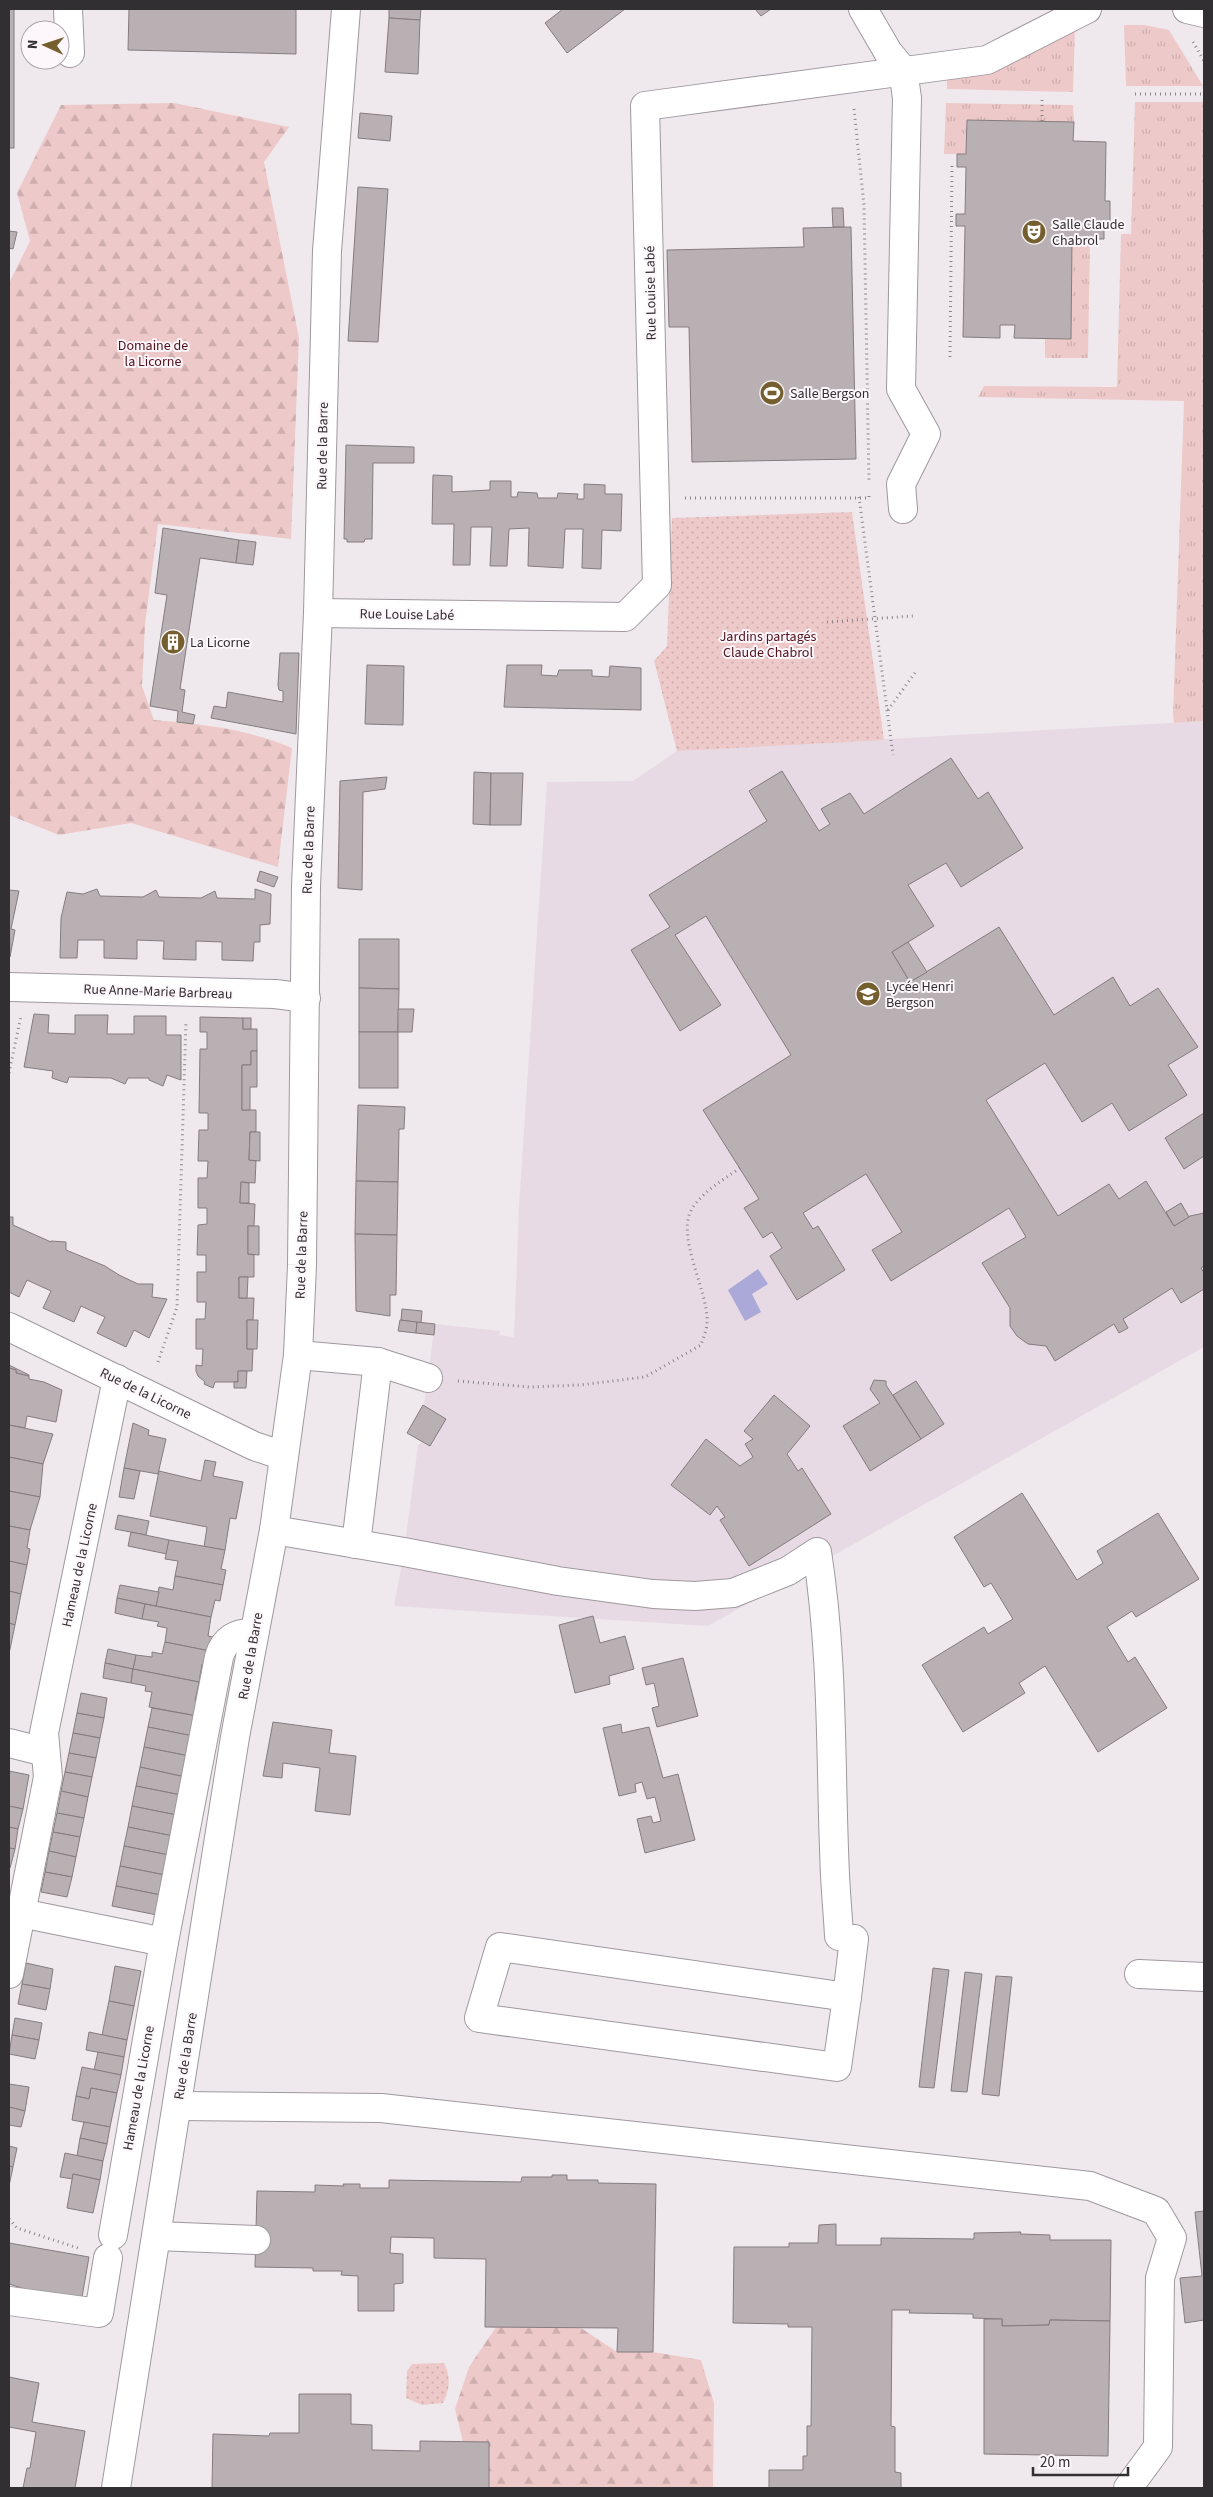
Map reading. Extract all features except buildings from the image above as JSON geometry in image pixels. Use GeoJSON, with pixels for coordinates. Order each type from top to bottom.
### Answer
{"type":"FeatureCollection","features":[{"type":"Feature","properties":{"kind":"street","name":"Rue de la Barre"},"geometry":{"type":"LineString","coordinates":[[116,2488],[235,1737],[274,1530],[298,1355],[302,1265],[306,886],[318,613],[327,250],[346,9]]}},
{"type":"Feature","properties":{"kind":"street"},"geometry":{"type":"LineString","coordinates":[[863,9],[888,52],[903,70],[907,98],[901,389],[926,434],[901,484],[903,509]]}},
{"type":"Feature","properties":{"kind":"street","name":"Rue Louise Labé"},"geometry":{"type":"LineString","coordinates":[[318,613],[625,617],[657,585],[645,106],[987,60],[1087,9]]}},
{"type":"Feature","properties":{"kind":"street"},"geometry":{"type":"LineString","coordinates":[[1187,9],[1204,13]]}},
{"type":"Feature","properties":{"kind":"street","name":"Rue Anne-Marie Barbreau"},"geometry":{"type":"LineString","coordinates":[[9,987],[265,994],[306,998]]}},
{"type":"Feature","properties":{"kind":"street","name":"Rue de la Licorne"},"geometry":{"type":"LineString","coordinates":[[9,1327],[254,1446],[284,1456]]}},
{"type":"Feature","properties":{"kind":"street"},"geometry":{"type":"LineString","coordinates":[[298,1355],[378,1362],[440,1379]]}},
{"type":"Feature","properties":{"kind":"street"},"geometry":{"type":"LineString","coordinates":[[356,1544],[378,1362]]}},
{"type":"Feature","properties":{"kind":"street","name":"Hameau de la Licorne"},"geometry":{"type":"LineString","coordinates":[[9,1974],[48,1777],[44,1733],[117,1379]]}},
{"type":"Feature","properties":{"kind":"street"},"geometry":{"type":"LineString","coordinates":[[274,1530],[558,1581],[653,1594],[696,1596],[733,1593],[788,1571],[817,1552],[825,1600],[832,1698],[835,1875],[846,1938],[847,1997],[837,2067],[479,2018],[500,1947],[847,1997]]}},
{"type":"Feature","properties":{"kind":"street","name":"Hameau de la Licorne"},"geometry":{"type":"LineString","coordinates":[[9,2302],[99,2313],[164,1942],[219,1657],[221,1650],[230,1638],[246,1632],[254,1633]]}},
{"type":"Feature","properties":{"kind":"street"},"geometry":{"type":"LineString","coordinates":[[9,1743],[45,1752]]}},
{"type":"Feature","properties":{"kind":"street"},"geometry":{"type":"LineString","coordinates":[[21,1913],[164,1942]]}},
{"type":"Feature","properties":{"kind":"street"},"geometry":{"type":"LineString","coordinates":[[1139,1974],[1204,1977]]}},
{"type":"Feature","properties":{"kind":"street"},"geometry":{"type":"LineString","coordinates":[[177,2106],[391,2109],[1090,2186],[1156,2211],[1172,2238],[1160,2278],[1158,2447],[1128,2488]]}},
{"type":"Feature","properties":{"kind":"street"},"geometry":{"type":"LineString","coordinates":[[157,2236],[256,2240]]}},
{"type":"Feature","properties":{"kind":"path"},"geometry":{"type":"LineString","coordinates":[[1135,94],[1204,94]]}},
{"type":"Feature","properties":{"kind":"path"},"geometry":{"type":"LineString","coordinates":[[1042,100],[1042,121]]}},
{"type":"Feature","properties":{"kind":"path"},"geometry":{"type":"LineString","coordinates":[[679,498],[869,498],[864,205],[854,108]]}},
{"type":"Feature","properties":{"kind":"path"},"geometry":{"type":"LineString","coordinates":[[950,357],[952,165]]}},
{"type":"Feature","properties":{"kind":"path"},"geometry":{"type":"LineString","coordinates":[[859,497],[877,619],[893,755]]}},
{"type":"Feature","properties":{"kind":"path"},"geometry":{"type":"LineString","coordinates":[[827,622],[913,616]]}},
{"type":"Feature","properties":{"kind":"path"},"geometry":{"type":"LineString","coordinates":[[888,711],[917,670]]}},
{"type":"Feature","properties":{"kind":"path"},"geometry":{"type":"LineString","coordinates":[[158,1362],[177,1307],[186,1011]]}},
{"type":"Feature","properties":{"kind":"path"},"geometry":{"type":"LineString","coordinates":[[9,1073],[21,1015]]}},
{"type":"Feature","properties":{"kind":"path"},"geometry":{"type":"LineString","coordinates":[[440,1379],[530,1387],[580,1385],[645,1377],[701,1345],[707,1323],[704,1299],[687,1232],[692,1209],[712,1187],[740,1168]]}},
{"type":"Feature","properties":{"kind":"path"},"geometry":{"type":"LineString","coordinates":[[9,2219],[17,2228],[110,2246]]}},
{"type":"Feature","properties":{"kind":"shaded area","name":"Lycée Henri Bergson"},"geometry":{"type":"Polygon","coordinates":[[[1204,721],[1204,1347],[708,1626],[394,1606],[404,1552],[418,1445],[422,1442],[407,1433],[424,1405],[435,1324],[500,1331],[499,1335],[514,1337],[519,1206],[547,782],[633,781],[677,751],[1204,721]]]}},
{"type":"Feature","properties":{"kind":"green space"},"geometry":{"type":"Polygon","coordinates":[[[1124,25],[1144,25],[1169,30],[1203,86],[1126,86],[1124,25]]]}},
{"type":"Feature","properties":{"kind":"green space"},"geometry":{"type":"Polygon","coordinates":[[[1075,26],[1073,92],[947,89],[947,79],[1075,26]]]}},
{"type":"Feature","properties":{"kind":"green space"},"geometry":{"type":"Polygon","coordinates":[[[1135,102],[1204,102],[1204,721],[1174,723],[1173,715],[1184,401],[978,397],[984,386],[1117,387],[1121,234],[1131,234],[1135,102]]]}},
{"type":"Feature","properties":{"kind":"green space","name":"Domaine de la Licorne"},"geometry":{"type":"Polygon","coordinates":[[[174,103],[289,127],[264,162],[299,338],[291,539],[158,524],[145,625],[142,686],[154,720],[242,732],[292,748],[278,867],[131,823],[59,835],[9,815],[9,283],[30,241],[17,193],[61,105],[174,103]]]}},
{"type":"Feature","properties":{"kind":"green space"},"geometry":{"type":"Polygon","coordinates":[[[946,103],[1073,105],[1074,122],[967,120],[966,154],[944,154],[946,103]]]}},
{"type":"Feature","properties":{"kind":"green space"},"geometry":{"type":"Polygon","coordinates":[[[1072,239],[1090,239],[1088,358],[1045,358],[1045,339],[1071,339],[1072,239]]]}},
{"type":"Feature","properties":{"kind":"green space","name":"Jardins partagés Claude Chabrol"},"geometry":{"type":"Polygon","coordinates":[[[852,512],[884,740],[677,751],[654,661],[667,646],[672,518],[852,512]]]}},
{"type":"Feature","properties":{"kind":"green space"},"geometry":{"type":"Polygon","coordinates":[[[496,2327],[581,2328],[617,2352],[653,2352],[701,2360],[714,2403],[713,2488],[489,2488],[489,2442],[463,2442],[455,2409],[469,2367],[496,2327]]]}},
{"type":"Feature","properties":{"kind":"green space"},"geometry":{"type":"Polygon","coordinates":[[[444,2363],[449,2383],[443,2403],[422,2405],[406,2398],[407,2371],[412,2364],[444,2363]]]}},
{"type":"Feature","properties":{"kind":"water"},"geometry":{"type":"Polygon","coordinates":[[[758,1269],[768,1284],[752,1294],[761,1312],[745,1321],[728,1290],[758,1269]]]}},
{"type":"Feature","properties":{"kind":"place","name":"Salle Claude Chabrol"},"geometry":{"type":"Point","coordinates":[1034,232]}},
{"type":"Feature","properties":{"kind":"place","name":"Salle Bergson"},"geometry":{"type":"Point","coordinates":[772,393]}},
{"type":"Feature","properties":{"kind":"place","name":"La Licorne"},"geometry":{"type":"Point","coordinates":[173,642]}},
{"type":"Feature","properties":{"kind":"place","name":"Lycée Henri Bergson"},"geometry":{"type":"Point","coordinates":[868,994]}}]}
